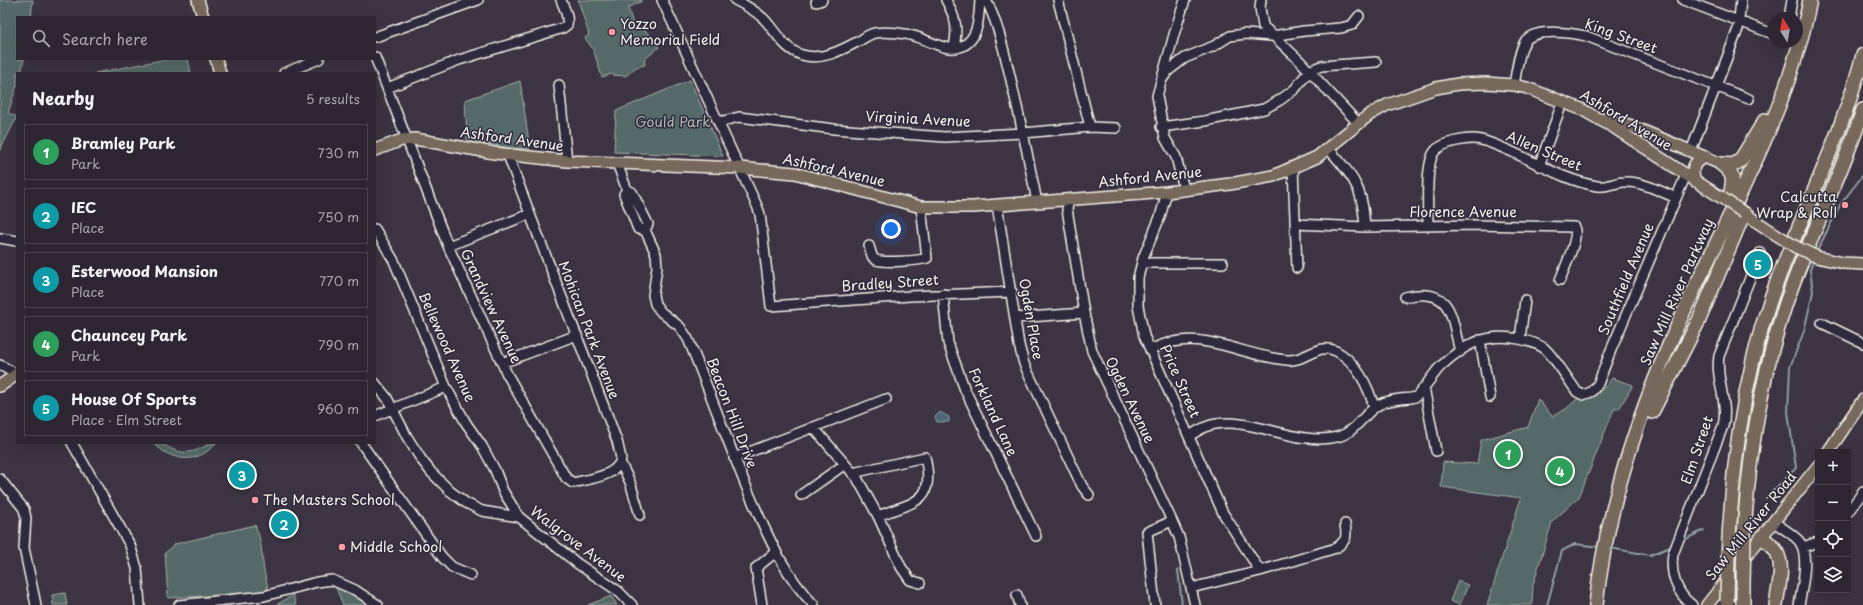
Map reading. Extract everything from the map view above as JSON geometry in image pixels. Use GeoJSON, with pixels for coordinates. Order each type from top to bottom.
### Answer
{"type":"FeatureCollection","features":[{"type":"Feature","properties":{"kind":"highway"},"geometry":{"type":"LineString","coordinates":[[1800,12],[1803,0]]}},
{"type":"Feature","properties":{"kind":"highway","name":"Saw Mill River Parkway"},"geometry":{"type":"LineString","coordinates":[[1604,537],[1638,427],[1656,379],[1690,298],[1782,98],[1796,57],[1810,0]]}},
{"type":"Feature","properties":{"kind":"highway","name":"Saw Mill River Parkway"},"geometry":{"type":"LineString","coordinates":[[1589,605],[1622,454],[1649,378],[1676,310],[1726,197],[1765,118],[1782,78],[1791,48]]}},
{"type":"Feature","properties":{"kind":"highway"},"geometry":{"type":"LineString","coordinates":[[1727,603],[1731,492],[1744,397],[1758,341],[1778,279],[1840,128],[1863,55]]}},
{"type":"Feature","properties":{"kind":"highway"},"geometry":{"type":"LineString","coordinates":[[1743,605],[1744,535],[1748,478],[1755,427],[1774,341],[1795,279],[1854,137],[1863,110]]}},
{"type":"Feature","properties":{"kind":"highway"},"geometry":{"type":"LineString","coordinates":[[1721,164],[1733,165],[1740,161],[1765,118]]}},
{"type":"Feature","properties":{"kind":"highway"},"geometry":{"type":"LineString","coordinates":[[1721,164],[1731,171],[1732,176],[1726,197]]}},
{"type":"Feature","properties":{"kind":"highway"},"geometry":{"type":"LineString","coordinates":[[1621,484],[1654,408],[1700,320],[1743,217]]}},
{"type":"Feature","properties":{"kind":"highway"},"geometry":{"type":"LineString","coordinates":[[1690,298],[1692,309],[1696,312],[1700,311],[1708,299]]}},
{"type":"Feature","properties":{"kind":"highway"},"geometry":{"type":"LineString","coordinates":[[1762,537],[1775,550],[1779,560],[1780,573],[1776,605]]}},
{"type":"Feature","properties":{"kind":"highway","name":"Saw Mill River Parkway"},"geometry":{"type":"LineString","coordinates":[[1596,605],[1600,556]]}},
{"type":"Feature","properties":{"kind":"main road"},"geometry":{"type":"LineString","coordinates":[[198,0],[203,16]]}},
{"type":"Feature","properties":{"kind":"main road"},"geometry":{"type":"LineString","coordinates":[[216,60],[220,72]]}},
{"type":"Feature","properties":{"kind":"main road","name":"Ashford Avenue"},"geometry":{"type":"LineString","coordinates":[[376,150],[408,139],[508,155],[567,162],[739,168],[795,173],[921,207],[997,205],[1167,192],[1230,184],[1273,176],[1317,157],[1358,123],[1387,105],[1436,88],[1458,84],[1472,83],[1514,85],[1563,101],[1598,118],[1690,178],[1726,197],[1743,217],[1792,245],[1817,257],[1843,263],[1863,264]]}},
{"type":"Feature","properties":{"kind":"main road","name":"Ashford Avenue"},"geometry":{"type":"LineString","coordinates":[[1598,118],[1630,125],[1721,164]]}},
{"type":"Feature","properties":{"kind":"main road"},"geometry":{"type":"LineString","coordinates":[[1657,156],[1666,145],[1676,144]]}},
{"type":"Feature","properties":{"kind":"main road"},"geometry":{"type":"LineString","coordinates":[[1690,178],[1693,166],[1698,160],[1706,157]]}},
{"type":"Feature","properties":{"kind":"main road"},"geometry":{"type":"LineString","coordinates":[[0,386],[16,374]]}},
{"type":"Feature","properties":{"kind":"main road"},"geometry":{"type":"LineString","coordinates":[[1830,449],[1863,400]]}},
{"type":"Feature","properties":{"kind":"main road","name":"Saw Mill River Road"},"geometry":{"type":"LineString","coordinates":[[1707,605],[1815,470]]}},
{"type":"Feature","properties":{"kind":"street"},"geometry":{"type":"LineString","coordinates":[[376,37],[478,0]]}},
{"type":"Feature","properties":{"kind":"street"},"geometry":{"type":"LineString","coordinates":[[387,88],[459,60],[562,28],[567,25],[567,15],[561,0]]}},
{"type":"Feature","properties":{"kind":"street"},"geometry":{"type":"LineString","coordinates":[[662,0],[739,168]]}},
{"type":"Feature","properties":{"kind":"street"},"geometry":{"type":"LineString","coordinates":[[735,0],[749,7],[763,19],[790,50],[803,55],[818,57],[832,54],[874,33],[903,34],[917,37],[937,45],[960,48],[967,43],[978,28],[980,0]]}},
{"type":"Feature","properties":{"kind":"street"},"geometry":{"type":"LineString","coordinates":[[946,0],[956,20],[957,33],[954,48]]}},
{"type":"Feature","properties":{"kind":"street"},"geometry":{"type":"LineString","coordinates":[[986,0],[991,9],[1004,53],[1024,133],[1037,202]]}},
{"type":"Feature","properties":{"kind":"street"},"geometry":{"type":"LineString","coordinates":[[1058,0],[1090,127]]}},
{"type":"Feature","properties":{"kind":"street"},"geometry":{"type":"LineString","coordinates":[[1184,189],[1180,166],[1164,138],[1157,96],[1185,0]]}},
{"type":"Feature","properties":{"kind":"street"},"geometry":{"type":"LineString","coordinates":[[1261,0],[1261,19],[1263,26],[1309,71],[1358,123]]}},
{"type":"Feature","properties":{"kind":"street"},"geometry":{"type":"LineString","coordinates":[[1683,0],[1767,32]]}},
{"type":"Feature","properties":{"kind":"street"},"geometry":{"type":"LineString","coordinates":[[1690,151],[1716,86],[1739,22],[1741,0]]}},
{"type":"Feature","properties":{"kind":"street"},"geometry":{"type":"LineString","coordinates":[[1790,12],[1792,0]]}},
{"type":"Feature","properties":{"kind":"street"},"geometry":{"type":"LineString","coordinates":[[1161,81],[1168,71],[1185,58],[1214,46],[1230,36],[1245,34],[1272,36],[1348,27],[1352,25],[1359,16]]}},
{"type":"Feature","properties":{"kind":"street","name":"King Street"},"geometry":{"type":"LineString","coordinates":[[1514,85],[1520,54],[1526,40],[1536,35],[1566,32],[1586,36],[1749,99]]}},
{"type":"Feature","properties":{"kind":"street"},"geometry":{"type":"LineString","coordinates":[[286,72],[316,60]]}},
{"type":"Feature","properties":{"kind":"street","name":"Grandview Avenue"},"geometry":{"type":"LineString","coordinates":[[376,60],[408,139],[448,246],[502,363],[541,437],[566,478],[573,483],[606,474],[618,467],[620,462]]}},
{"type":"Feature","properties":{"kind":"street"},"geometry":{"type":"LineString","coordinates":[[1161,127],[1205,121],[1264,108],[1280,100],[1295,89],[1309,71],[1321,66],[1376,62]]}},
{"type":"Feature","properties":{"kind":"street"},"geometry":{"type":"LineString","coordinates":[[559,85],[567,162]]}},
{"type":"Feature","properties":{"kind":"street"},"geometry":{"type":"LineString","coordinates":[[1539,166],[1563,101]]}},
{"type":"Feature","properties":{"kind":"street","name":"Virginia Avenue"},"geometry":{"type":"LineString","coordinates":[[719,122],[739,117],[834,129],[930,137],[1024,133],[1090,127],[1116,128]]}},
{"type":"Feature","properties":{"kind":"street","name":"Allen Street"},"geometry":{"type":"LineString","coordinates":[[1428,226],[1429,166],[1435,151],[1449,142],[1466,140],[1480,140],[1539,166],[1599,187],[1624,182],[1634,182],[1676,198]]}},
{"type":"Feature","properties":{"kind":"street"},"geometry":{"type":"LineString","coordinates":[[1328,148],[1350,175],[1358,189],[1362,200],[1365,226]]}},
{"type":"Feature","properties":{"kind":"street","name":"Mohican Park Avenue"},"geometry":{"type":"LineString","coordinates":[[508,155],[616,441],[621,458],[620,462],[630,482],[640,515]]}},
{"type":"Feature","properties":{"kind":"street","name":"Beacon Hill Drive"},"geometry":{"type":"LineString","coordinates":[[617,163],[627,190],[624,194],[638,228],[645,230],[656,254],[657,267],[653,295],[655,304],[661,312],[680,327],[688,339],[734,458],[777,554],[794,583],[814,605]]}},
{"type":"Feature","properties":{"kind":"street","name":"Bradley Street"},"geometry":{"type":"LineString","coordinates":[[739,168],[760,214],[770,306],[942,294],[1012,292]]}},
{"type":"Feature","properties":{"kind":"street"},"geometry":{"type":"LineString","coordinates":[[1293,168],[1297,268]]}},
{"type":"Feature","properties":{"kind":"street","name":"Southfield Avenue"},"geometry":{"type":"LineString","coordinates":[[1520,339],[1533,342],[1545,349],[1577,392],[1583,395],[1591,392],[1598,384],[1676,198],[1690,178]]}},
{"type":"Feature","properties":{"kind":"street","name":"Price Street"},"geometry":{"type":"LineString","coordinates":[[1167,192],[1160,217],[1142,262],[1138,278],[1138,306],[1144,336],[1223,513],[1260,571]]}},
{"type":"Feature","properties":{"kind":"street","name":"Ogden Avenue"},"geometry":{"type":"LineString","coordinates":[[1068,200],[1067,208],[1084,313],[1095,360],[1179,538],[1195,605]]}},
{"type":"Feature","properties":{"kind":"street","name":"Ogden Place"},"geometry":{"type":"LineString","coordinates":[[997,205],[1024,364],[1082,486],[1089,495]]}},
{"type":"Feature","properties":{"kind":"street"},"geometry":{"type":"LineString","coordinates":[[869,246],[872,257],[875,260],[883,261],[927,258],[921,207]]}},
{"type":"Feature","properties":{"kind":"street"},"geometry":{"type":"LineString","coordinates":[[448,246],[530,214]]}},
{"type":"Feature","properties":{"kind":"street","name":"Florence Avenue"},"geometry":{"type":"LineString","coordinates":[[1295,224],[1365,226],[1481,225],[1574,227],[1576,230],[1575,238],[1560,280]]}},
{"type":"Feature","properties":{"kind":"street","name":"Bellewood Avenue"},"geometry":{"type":"LineString","coordinates":[[376,231],[394,261],[446,387],[466,423],[482,446],[495,470],[503,492],[519,517]]}},
{"type":"Feature","properties":{"kind":"street"},"geometry":{"type":"LineString","coordinates":[[0,238],[16,241]]}},
{"type":"Feature","properties":{"kind":"street","name":"Elm Street"},"geometry":{"type":"LineString","coordinates":[[1692,605],[1684,598],[1677,587],[1673,571],[1672,557],[1723,426],[1724,415],[1718,369],[1719,356],[1760,253]]}},
{"type":"Feature","properties":{"kind":"street"},"geometry":{"type":"LineString","coordinates":[[1142,262],[1223,263]]}},
{"type":"Feature","properties":{"kind":"street","name":"Forkland Lane"},"geometry":{"type":"LineString","coordinates":[[942,294],[948,343],[965,390],[1036,536]]}},
{"type":"Feature","properties":{"kind":"street"},"geometry":{"type":"LineString","coordinates":[[1405,297],[1418,294],[1439,297],[1448,306],[1460,352]]}},
{"type":"Feature","properties":{"kind":"street"},"geometry":{"type":"LineString","coordinates":[[1189,436],[1210,425],[1222,423],[1235,424],[1291,436],[1318,438],[1337,437],[1349,433],[1374,408],[1383,403],[1398,399],[1414,398],[1420,394],[1432,375],[1448,359],[1480,340],[1493,336],[1520,339],[1525,300]]}},
{"type":"Feature","properties":{"kind":"street"},"geometry":{"type":"LineString","coordinates":[[1015,318],[1084,313]]}},
{"type":"Feature","properties":{"kind":"street"},"geometry":{"type":"LineString","coordinates":[[1822,323],[1863,343]]}},
{"type":"Feature","properties":{"kind":"street"},"geometry":{"type":"LineString","coordinates":[[502,363],[577,335]]}},
{"type":"Feature","properties":{"kind":"street"},"geometry":{"type":"LineString","coordinates":[[1150,350],[1161,345],[1187,340],[1209,341],[1251,353],[1288,360],[1304,357],[1312,352],[1325,348],[1336,350],[1348,360],[1359,373],[1374,408]]}},
{"type":"Feature","properties":{"kind":"street"},"geometry":{"type":"LineString","coordinates":[[1480,340],[1490,397]]}},
{"type":"Feature","properties":{"kind":"street"},"geometry":{"type":"LineString","coordinates":[[0,365],[16,374]]}},
{"type":"Feature","properties":{"kind":"street","name":"Walgrove Avenue"},"geometry":{"type":"LineString","coordinates":[[376,384],[393,409],[407,437],[421,459],[431,472],[450,491],[466,503],[482,511],[519,517],[578,564],[618,591],[632,605]]}},
{"type":"Feature","properties":{"kind":"street"},"geometry":{"type":"LineString","coordinates":[[376,416],[446,387]]}},
{"type":"Feature","properties":{"kind":"street"},"geometry":{"type":"LineString","coordinates":[[1424,387],[1436,450]]}},
{"type":"Feature","properties":{"kind":"street"},"geometry":{"type":"LineString","coordinates":[[734,458],[886,399]]}},
{"type":"Feature","properties":{"kind":"street"},"geometry":{"type":"LineString","coordinates":[[813,427],[857,478],[878,516],[901,567],[910,580],[920,583]]}},
{"type":"Feature","properties":{"kind":"street"},"geometry":{"type":"LineString","coordinates":[[73,444],[130,545],[137,568],[140,605]]}},
{"type":"Feature","properties":{"kind":"street"},"geometry":{"type":"LineString","coordinates":[[362,444],[442,557],[452,567],[471,576]]}},
{"type":"Feature","properties":{"kind":"street"},"geometry":{"type":"LineString","coordinates":[[852,473],[925,457],[929,482],[927,492],[918,499],[878,516]]}},
{"type":"Feature","properties":{"kind":"street"},"geometry":{"type":"LineString","coordinates":[[801,495],[845,464]]}},
{"type":"Feature","properties":{"kind":"street"},"geometry":{"type":"LineString","coordinates":[[0,479],[24,509],[26,518],[24,548],[36,605]]}},
{"type":"Feature","properties":{"kind":"street"},"geometry":{"type":"LineString","coordinates":[[1851,508],[1863,492]]}},
{"type":"Feature","properties":{"kind":"street"},"geometry":{"type":"LineString","coordinates":[[1155,605],[1147,532],[1172,521]]}},
{"type":"Feature","properties":{"kind":"street"},"geometry":{"type":"LineString","coordinates":[[1774,522],[1798,539],[1804,547],[1804,565],[1799,605]]}},
{"type":"Feature","properties":{"kind":"street"},"geometry":{"type":"LineString","coordinates":[[1191,588],[1260,571],[1336,548],[1345,541],[1347,534],[1345,524]]}},
{"type":"Feature","properties":{"kind":"street"},"geometry":{"type":"LineString","coordinates":[[1804,547],[1815,543]]}},
{"type":"Feature","properties":{"kind":"street"},"geometry":{"type":"LineString","coordinates":[[762,605],[756,568],[772,555],[777,554]]}},
{"type":"Feature","properties":{"kind":"street"},"geometry":{"type":"LineString","coordinates":[[179,605],[264,596],[317,582],[332,580],[356,590],[378,605]]}},
{"type":"Feature","properties":{"kind":"street"},"geometry":{"type":"LineString","coordinates":[[1017,595],[1020,605]]}},
{"type":"Feature","properties":{"kind":"green space"},"geometry":{"type":"Polygon","coordinates":[[[0,0],[33,0],[31,16],[16,16],[16,60],[24,60],[21,72],[16,72],[16,88],[8,113],[16,117],[16,119],[0,150],[0,0]]]}},
{"type":"Feature","properties":{"kind":"green space","name":"Yozzo Memorial Field"},"geometry":{"type":"Polygon","coordinates":[[[578,0],[641,0],[642,1],[628,8],[633,24],[647,32],[659,47],[644,60],[645,65],[636,67],[626,76],[612,74],[602,77],[593,49],[585,38],[589,35],[578,0]]]}},
{"type":"Feature","properties":{"kind":"green space"},"geometry":{"type":"Polygon","coordinates":[[[162,60],[188,60],[191,72],[100,72],[162,60]]]}},
{"type":"Feature","properties":{"kind":"green space","name":"Gould Park"},"geometry":{"type":"Polygon","coordinates":[[[690,80],[723,156],[614,152],[616,111],[690,80]]]}},
{"type":"Feature","properties":{"kind":"green space"},"geometry":{"type":"Polygon","coordinates":[[[520,81],[530,149],[511,148],[467,140],[465,100],[520,81]]]}},
{"type":"Feature","properties":{"kind":"green space"},"geometry":{"type":"Polygon","coordinates":[[[1612,378],[1633,385],[1619,409],[1614,409],[1579,497],[1552,522],[1533,585],[1532,605],[1487,605],[1521,498],[1441,487],[1443,462],[1477,464],[1481,440],[1528,427],[1538,399],[1552,416],[1566,409],[1578,398],[1593,396],[1598,393],[1612,378]]]}},
{"type":"Feature","properties":{"kind":"green space"},"geometry":{"type":"Polygon","coordinates":[[[154,444],[160,444],[174,450],[189,452],[209,444],[215,444],[209,450],[193,458],[177,457],[160,449],[154,444]]]}},
{"type":"Feature","properties":{"kind":"green space"},"geometry":{"type":"Polygon","coordinates":[[[255,525],[261,543],[267,592],[168,598],[165,553],[175,544],[255,525]]]}},
{"type":"Feature","properties":{"kind":"green space"},"geometry":{"type":"Polygon","coordinates":[[[1458,581],[1468,585],[1460,605],[1450,601],[1458,581]]]}},
{"type":"Feature","properties":{"kind":"green space"},"geometry":{"type":"Polygon","coordinates":[[[341,586],[363,599],[364,603],[362,605],[343,605],[336,588],[341,586]]]}},
{"type":"Feature","properties":{"kind":"green space"},"geometry":{"type":"Polygon","coordinates":[[[65,593],[67,605],[53,605],[52,595],[65,593]]]}},
{"type":"Feature","properties":{"kind":"green space"},"geometry":{"type":"Polygon","coordinates":[[[293,595],[296,605],[276,605],[293,595]]]}},
{"type":"Feature","properties":{"kind":"green space"},"geometry":{"type":"Polygon","coordinates":[[[611,596],[617,605],[588,605],[611,596]]]}},
{"type":"Feature","properties":{"kind":"water"},"geometry":{"type":"Polygon","coordinates":[[[940,412],[949,417],[949,422],[937,422],[935,417],[940,412]]]}},
{"type":"Feature","properties":{"kind":"waterway"},"geometry":{"type":"LineString","coordinates":[[1816,253],[1840,205],[1863,175]]}},
{"type":"Feature","properties":{"kind":"waterway"},"geometry":{"type":"LineString","coordinates":[[1766,498],[1796,468],[1788,412],[1790,367],[1804,331],[1813,292],[1810,270],[1814,258]]}},
{"type":"Feature","properties":{"kind":"waterway"},"geometry":{"type":"LineString","coordinates":[[1682,541],[1704,530]]}},
{"type":"Feature","properties":{"kind":"waterway"},"geometry":{"type":"LineString","coordinates":[[1547,605],[1562,551],[1575,544],[1601,547]]}},
{"type":"Feature","properties":{"kind":"waterway"},"geometry":{"type":"LineString","coordinates":[[1609,548],[1650,555],[1673,546]]}},
{"type":"Feature","properties":{"kind":"waterway"},"geometry":{"type":"LineString","coordinates":[[1178,570],[1182,605]]}},
{"type":"Feature","properties":{"kind":"place","name":"Yozzo Memorial Field"},"geometry":{"type":"Point","coordinates":[612,32]}},
{"type":"Feature","properties":{"kind":"place","name":"Calcutta Wrap & Roll"},"geometry":{"type":"Point","coordinates":[1845,205]}},
{"type":"Feature","properties":{"kind":"place","name":"House Of Sports"},"geometry":{"type":"Point","coordinates":[1758,264]}},
{"type":"Feature","properties":{"kind":"place","name":"Bramley Park"},"geometry":{"type":"Point","coordinates":[1508,454]}},
{"type":"Feature","properties":{"kind":"place","name":"Chauncey Park"},"geometry":{"type":"Point","coordinates":[1560,471]}},
{"type":"Feature","properties":{"kind":"place","name":"Esterwood Mansion"},"geometry":{"type":"Point","coordinates":[242,475]}},
{"type":"Feature","properties":{"kind":"place","name":"The Masters School"},"geometry":{"type":"Point","coordinates":[255,500]}},
{"type":"Feature","properties":{"kind":"place","name":"IEC"},"geometry":{"type":"Point","coordinates":[284,524]}},
{"type":"Feature","properties":{"kind":"place","name":"Middle School"},"geometry":{"type":"Point","coordinates":[342,547]}}]}
